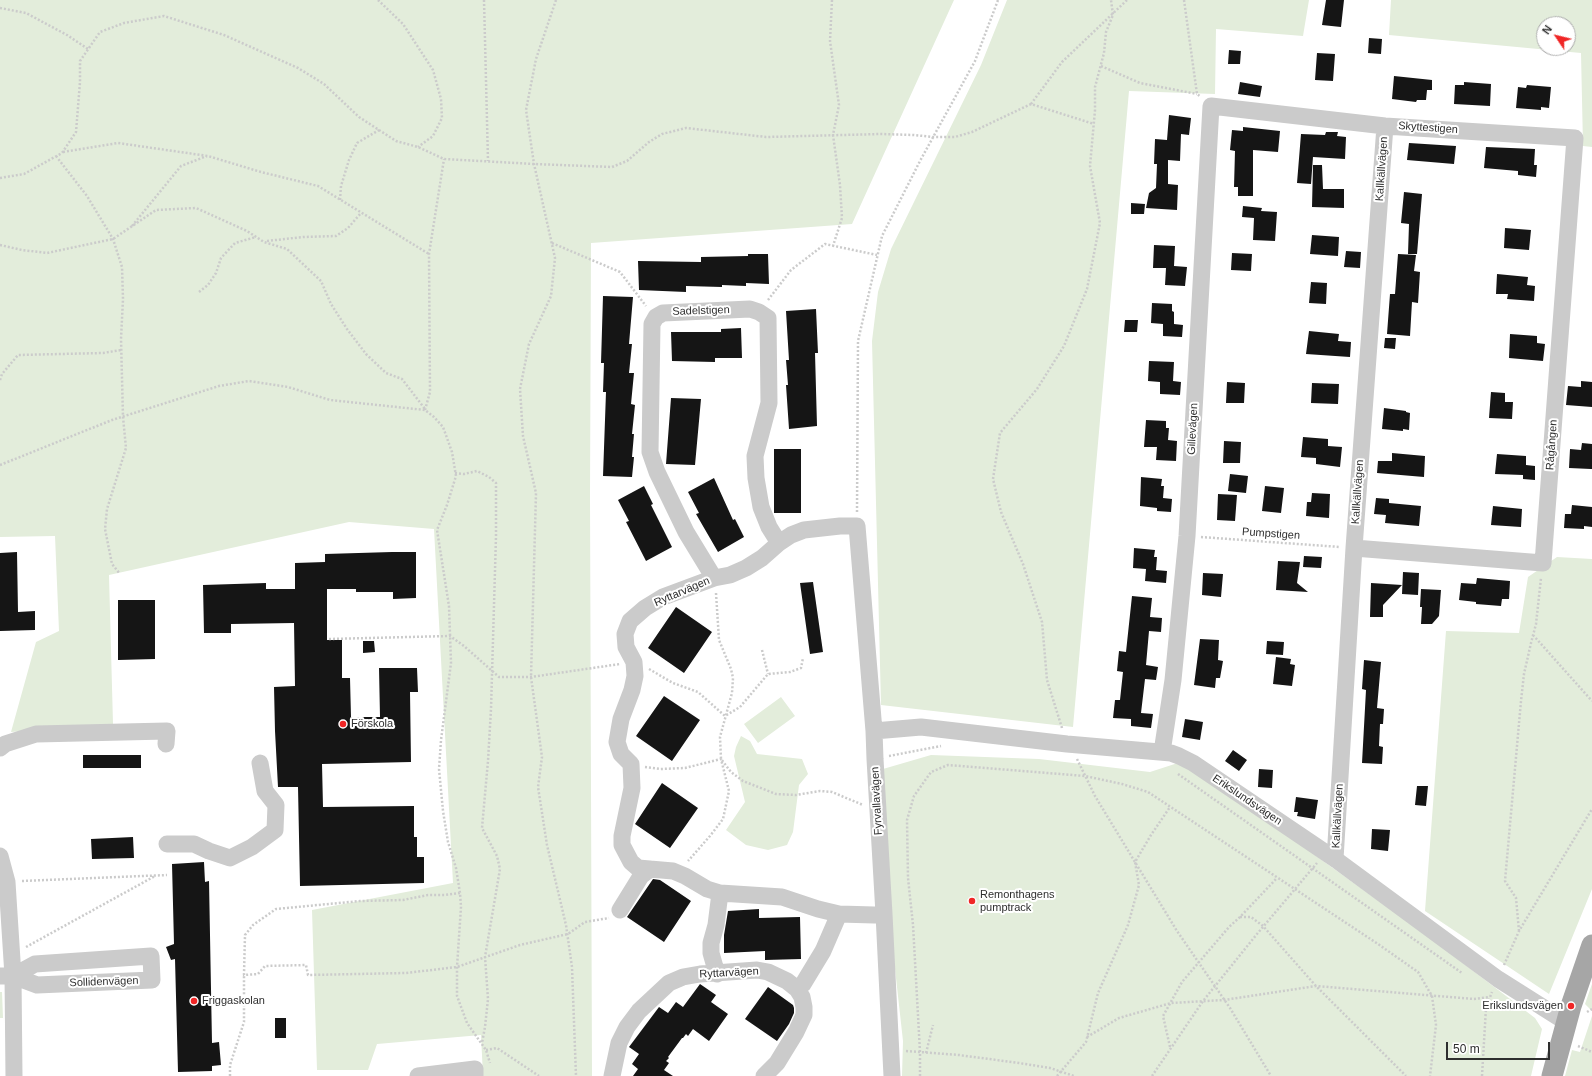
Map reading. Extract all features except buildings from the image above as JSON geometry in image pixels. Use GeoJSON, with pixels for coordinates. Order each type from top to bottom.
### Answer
{"type":"FeatureCollection","features":[{"type":"Feature","properties":{"kind":"main road"},"geometry":{"type":"LineString","coordinates":[[1552,1076],[1566,1022],[1592,945]]}},
{"type":"Feature","properties":{"kind":"street","name":"Skyttestigen"},"geometry":{"type":"LineString","coordinates":[[1211,106],[1385,126],[1575,138]]}},
{"type":"Feature","properties":{"kind":"street","name":"Gillevägen"},"geometry":{"type":"LineString","coordinates":[[1162,752],[1173,680],[1187,536],[1211,106]]}},
{"type":"Feature","properties":{"kind":"street","name":"Kallkällvägen"},"geometry":{"type":"LineString","coordinates":[[1331,856],[1385,126]]}},
{"type":"Feature","properties":{"kind":"street","name":"Rågången"},"geometry":{"type":"LineString","coordinates":[[1543,563],[1575,138]]}},
{"type":"Feature","properties":{"kind":"street","name":"Sadelstigen"},"geometry":{"type":"LineString","coordinates":[[656,317],[663,313],[750,310],[759,312]]}},
{"type":"Feature","properties":{"kind":"street"},"geometry":{"type":"LineString","coordinates":[[759,312],[768,318],[769,403],[755,456],[756,478],[761,507],[769,528],[779,543]]}},
{"type":"Feature","properties":{"kind":"street"},"geometry":{"type":"LineString","coordinates":[[656,317],[652,324],[651,343],[650,452],[657,472],[686,532],[714,578]]}},
{"type":"Feature","properties":{"kind":"street","name":"Ryttarvägen"},"geometry":{"type":"LineString","coordinates":[[631,764],[621,754],[617,742],[621,719],[632,690],[635,676],[634,662],[626,647],[625,634],[630,621],[645,608],[663,597],[714,578],[730,575],[746,568],[762,558],[791,535],[804,530],[832,526],[857,526]]}},
{"type":"Feature","properties":{"kind":"street","name":"Fyrvallavägen"},"geometry":{"type":"LineString","coordinates":[[857,526],[874,731],[892,1076]]}},
{"type":"Feature","properties":{"kind":"street"},"geometry":{"type":"LineString","coordinates":[[1354,548],[1543,563]]}},
{"type":"Feature","properties":{"kind":"street","name":"Erikslundsvägen"},"geometry":{"type":"LineString","coordinates":[[874,731],[920,727],[1065,744],[1171,753],[1193,763],[1331,856],[1493,990],[1566,1022]]}},
{"type":"Feature","properties":{"kind":"street"},"geometry":{"type":"LineString","coordinates":[[0,748],[5,744],[36,734],[167,731],[166,744]]}},
{"type":"Feature","properties":{"kind":"street"},"geometry":{"type":"LineString","coordinates":[[167,844],[194,844],[230,858],[252,847],[275,830],[276,805],[264,791],[260,763]]}},
{"type":"Feature","properties":{"kind":"street"},"geometry":{"type":"LineString","coordinates":[[631,764],[632,788],[622,836],[622,845],[631,862],[638,868],[673,871],[707,889],[720,894],[782,897],[818,909],[839,914],[884,914]]}},
{"type":"Feature","properties":{"kind":"street"},"geometry":{"type":"LineString","coordinates":[[0,856],[7,882],[12,955],[6,976],[7,1026],[14,1076]]}},
{"type":"Feature","properties":{"kind":"street"},"geometry":{"type":"LineString","coordinates":[[620,910],[641,876],[650,869]]}},
{"type":"Feature","properties":{"kind":"street"},"geometry":{"type":"LineString","coordinates":[[717,974],[711,953],[711,943],[717,919],[720,894]]}},
{"type":"Feature","properties":{"kind":"street"},"geometry":{"type":"LineString","coordinates":[[764,1076],[777,1063],[804,1015],[802,997],[797,989],[803,984],[823,951],[839,914]]}},
{"type":"Feature","properties":{"kind":"street","name":"Sollidenvägen"},"geometry":{"type":"LineString","coordinates":[[151,956],[152,980],[37,985],[6,976],[35,964],[151,956]]}},
{"type":"Feature","properties":{"kind":"street","name":"Ryttarvägen"},"geometry":{"type":"LineString","coordinates":[[612,1076],[619,1043],[626,1027],[639,1011],[669,983],[683,977],[700,974],[757,970],[768,972],[787,981],[797,989]]}},
{"type":"Feature","properties":{"kind":"street"},"geometry":{"type":"LineString","coordinates":[[418,1076],[475,1069],[475,1076]]}},
{"type":"Feature","properties":{"kind":"path"},"geometry":{"type":"LineString","coordinates":[[378,0],[403,24],[433,70],[441,99],[442,118],[433,136],[418,147]]}},
{"type":"Feature","properties":{"kind":"path"},"geometry":{"type":"LineString","coordinates":[[484,0],[488,161]]}},
{"type":"Feature","properties":{"kind":"path"},"geometry":{"type":"LineString","coordinates":[[556,0],[536,59],[526,110],[534,164],[555,258],[551,296],[529,344],[520,389],[523,436],[536,493],[531,678],[542,757],[538,787],[547,845],[568,934],[572,967],[576,1076]]}},
{"type":"Feature","properties":{"kind":"path"},"geometry":{"type":"LineString","coordinates":[[832,0],[830,41],[838,105],[833,135],[840,185],[842,218],[833,246]]}},
{"type":"Feature","properties":{"kind":"path"},"geometry":{"type":"LineString","coordinates":[[857,526],[856,448],[858,341],[882,236],[975,61],[998,0]]}},
{"type":"Feature","properties":{"kind":"path"},"geometry":{"type":"LineString","coordinates":[[1111,0],[1113,15],[1106,32],[1104,53],[1095,87],[1094,124],[1090,166],[1100,223],[1087,289],[1064,346],[1037,389],[1000,433],[993,479],[1001,512],[1023,564],[1042,622],[1047,680],[1065,744],[1075,755],[1095,796],[1177,931],[1224,1000],[1270,1076]]}},
{"type":"Feature","properties":{"kind":"path"},"geometry":{"type":"LineString","coordinates":[[0,178],[24,174],[56,156],[62,152],[76,132],[80,61],[100,32],[124,23],[164,16],[224,35],[298,68],[324,84],[359,117],[396,141],[418,147],[444,159],[612,167],[627,161],[649,142],[662,134],[686,128],[766,137],[914,135],[933,138],[955,137],[972,132],[1031,104],[1062,62],[1127,0]]}},
{"type":"Feature","properties":{"kind":"path"},"geometry":{"type":"LineString","coordinates":[[1184,0],[1197,94]]}},
{"type":"Feature","properties":{"kind":"path"},"geometry":{"type":"LineString","coordinates":[[0,8],[26,13],[67,35],[88,49]]}},
{"type":"Feature","properties":{"kind":"path"},"geometry":{"type":"LineString","coordinates":[[1101,66],[1140,83],[1197,94],[1211,106]]}},
{"type":"Feature","properties":{"kind":"path"},"geometry":{"type":"LineString","coordinates":[[1031,104],[1094,124]]}},
{"type":"Feature","properties":{"kind":"path"},"geometry":{"type":"LineString","coordinates":[[340,200],[341,186],[349,160],[357,143],[379,130]]}},
{"type":"Feature","properties":{"kind":"path"},"geometry":{"type":"LineString","coordinates":[[62,152],[118,143],[208,156],[261,172],[318,186],[429,254]]}},
{"type":"Feature","properties":{"kind":"path"},"geometry":{"type":"LineString","coordinates":[[56,156],[87,196],[113,239],[122,267],[123,298],[121,350],[123,417],[126,448],[107,509],[105,529],[112,564],[120,574]]}},
{"type":"Feature","properties":{"kind":"path"},"geometry":{"type":"LineString","coordinates":[[130,228],[181,166],[208,156]]}},
{"type":"Feature","properties":{"kind":"path"},"geometry":{"type":"LineString","coordinates":[[426,410],[430,392],[429,254],[444,159]]}},
{"type":"Feature","properties":{"kind":"path"},"geometry":{"type":"LineString","coordinates":[[0,245],[22,250],[47,253],[113,239],[156,210],[196,208],[247,231],[264,242],[287,249],[321,281],[331,304],[347,329],[366,354],[386,374],[402,379],[426,410],[443,427],[452,452],[456,476],[447,506],[437,530],[449,606],[451,663],[443,720],[439,769],[448,842],[456,868],[460,893],[460,942],[457,967],[457,996],[467,1023],[486,1050],[497,1048],[539,1076]]}},
{"type":"Feature","properties":{"kind":"path"},"geometry":{"type":"LineString","coordinates":[[264,242],[303,237],[336,236],[348,228],[361,213]]}},
{"type":"Feature","properties":{"kind":"path"},"geometry":{"type":"LineString","coordinates":[[200,292],[208,285],[216,273],[221,258],[234,243],[257,237]]}},
{"type":"Feature","properties":{"kind":"path"},"geometry":{"type":"LineString","coordinates":[[552,243],[620,272],[656,317]]}},
{"type":"Feature","properties":{"kind":"path"},"geometry":{"type":"LineString","coordinates":[[759,312],[791,270],[825,244],[877,255]]}},
{"type":"Feature","properties":{"kind":"path"},"geometry":{"type":"LineString","coordinates":[[0,380],[2,374],[18,356],[103,353],[121,350]]}},
{"type":"Feature","properties":{"kind":"path"},"geometry":{"type":"LineString","coordinates":[[0,466],[123,417],[220,386],[249,381],[288,388],[330,400],[426,410]]}},
{"type":"Feature","properties":{"kind":"path"},"geometry":{"type":"LineString","coordinates":[[455,473],[464,474],[477,471],[489,477],[496,483],[496,536],[488,761],[482,828],[497,856],[500,869],[485,957],[488,998],[482,1044]]}},
{"type":"Feature","properties":{"kind":"path","name":"Pumpstigen"},"geometry":{"type":"LineString","coordinates":[[1187,536],[1354,548]]}},
{"type":"Feature","properties":{"kind":"path"},"geometry":{"type":"LineString","coordinates":[[1519,931],[1516,898],[1506,881],[1524,674],[1536,624],[1543,563]]}},
{"type":"Feature","properties":{"kind":"path"},"geometry":{"type":"LineString","coordinates":[[678,873],[723,819],[729,791],[721,759],[720,737],[732,693],[733,678],[731,669],[718,640],[718,616],[714,578]]}},
{"type":"Feature","properties":{"kind":"path"},"geometry":{"type":"LineString","coordinates":[[1533,635],[1592,701]]}},
{"type":"Feature","properties":{"kind":"path"},"geometry":{"type":"LineString","coordinates":[[329,639],[450,636],[464,646],[499,677],[531,678],[634,662],[673,684],[698,692],[725,716]]}},
{"type":"Feature","properties":{"kind":"path"},"geometry":{"type":"LineString","coordinates":[[762,650],[768,674]]}},
{"type":"Feature","properties":{"kind":"path"},"geometry":{"type":"LineString","coordinates":[[725,716],[740,707],[768,674],[790,672],[801,668],[803,658]]}},
{"type":"Feature","properties":{"kind":"path"},"geometry":{"type":"LineString","coordinates":[[631,764],[660,769],[685,768],[721,759]]}},
{"type":"Feature","properties":{"kind":"path"},"geometry":{"type":"LineString","coordinates":[[721,759],[731,772],[742,781],[776,794],[796,795],[820,791],[832,792],[868,806]]}},
{"type":"Feature","properties":{"kind":"path"},"geometry":{"type":"LineString","coordinates":[[920,1076],[913,925],[908,878],[907,820],[914,796],[931,772],[948,765],[1085,776],[1122,784],[1148,792],[1170,806],[1418,972],[1432,996],[1436,1025],[1430,1076]]}},
{"type":"Feature","properties":{"kind":"path"},"geometry":{"type":"LineString","coordinates":[[1172,769],[1466,976]]}},
{"type":"Feature","properties":{"kind":"path"},"geometry":{"type":"LineString","coordinates":[[1057,1076],[1086,1042],[1098,993],[1132,912],[1139,885],[1135,862],[1170,806]]}},
{"type":"Feature","properties":{"kind":"path"},"geometry":{"type":"LineString","coordinates":[[1482,1076],[1486,1008],[1493,990],[1519,931],[1592,809]]}},
{"type":"Feature","properties":{"kind":"path"},"geometry":{"type":"LineString","coordinates":[[1152,1076],[1203,1001],[1263,926],[1312,869],[1331,856]]}},
{"type":"Feature","properties":{"kind":"path"},"geometry":{"type":"LineString","coordinates":[[7,882],[167,875]]}},
{"type":"Feature","properties":{"kind":"path"},"geometry":{"type":"LineString","coordinates":[[12,955],[155,876]]}},
{"type":"Feature","properties":{"kind":"path"},"geometry":{"type":"LineString","coordinates":[[1170,1048],[1163,1016],[1182,982],[1228,927],[1240,917],[1277,878]]}},
{"type":"Feature","properties":{"kind":"path"},"geometry":{"type":"LineString","coordinates":[[230,1076],[230,1065],[244,1022],[245,935],[253,925],[276,909],[360,901],[403,900],[428,895],[460,893]]}},
{"type":"Feature","properties":{"kind":"path"},"geometry":{"type":"LineString","coordinates":[[244,975],[258,974],[265,966],[306,965],[308,975],[406,973],[457,967],[520,945],[568,934],[585,922],[615,916],[620,910]]}},
{"type":"Feature","properties":{"kind":"path"},"geometry":{"type":"LineString","coordinates":[[1240,917],[1251,917],[1263,926],[1316,986],[1406,1076]]}},
{"type":"Feature","properties":{"kind":"path"},"geometry":{"type":"LineString","coordinates":[[1087,1037],[1119,1018],[1171,1003],[1224,1000],[1316,986],[1474,999],[1493,990]]}},
{"type":"Feature","properties":{"kind":"path"},"geometry":{"type":"LineString","coordinates":[[1485,989],[1493,990]]}},
{"type":"Feature","properties":{"kind":"path"},"geometry":{"type":"LineString","coordinates":[[926,1053],[933,1025]]}},
{"type":"Feature","properties":{"kind":"path"},"geometry":{"type":"LineString","coordinates":[[1576,1040],[1577,1046],[1592,1052]]}},
{"type":"Feature","properties":{"kind":"path"},"geometry":{"type":"LineString","coordinates":[[891,1051],[959,1055],[1019,1063],[1074,1076]]}},
{"type":"Feature","properties":{"kind":"green space"},"geometry":{"type":"Polygon","coordinates":[[[0,0],[954,0],[852,224],[591,243],[590,496],[592,1076],[483,1076],[481,1035],[377,1044],[368,1070],[317,1070],[312,910],[453,883],[434,529],[349,522],[109,575],[113,724],[11,732],[36,642],[59,631],[55,536],[0,537],[0,0]]]}},
{"type":"Feature","properties":{"kind":"green space"},"geometry":{"type":"Polygon","coordinates":[[[1007,0],[1309,0],[1303,36],[1216,29],[1215,94],[1129,91],[1073,727],[881,705],[872,341],[878,292],[891,249],[981,65],[1007,0]]]}},
{"type":"Feature","properties":{"kind":"green space"},"geometry":{"type":"Polygon","coordinates":[[[1391,0],[1592,0],[1592,147],[1583,146],[1581,53],[1576,53],[1576,16],[1536,16],[1536,49],[1389,35],[1391,0]]]}},
{"type":"Feature","properties":{"kind":"green space"},"geometry":{"type":"Polygon","coordinates":[[[1557,557],[1592,559],[1592,889],[1549,994],[1425,911],[1446,631],[1519,633],[1528,577],[1557,557]]]}},
{"type":"Feature","properties":{"kind":"green space"},"geometry":{"type":"Polygon","coordinates":[[[781,697],[795,716],[758,743],[744,724],[781,697]]]}},
{"type":"Feature","properties":{"kind":"green space"},"geometry":{"type":"Polygon","coordinates":[[[741,736],[750,741],[757,754],[802,759],[808,774],[799,785],[793,832],[787,845],[768,850],[746,845],[726,830],[745,802],[734,756],[741,736]]]}},
{"type":"Feature","properties":{"kind":"green space"},"geometry":{"type":"Polygon","coordinates":[[[931,755],[1039,759],[1150,772],[1184,761],[1426,935],[1535,1018],[1542,1029],[1531,1076],[902,1076],[903,1041],[889,915],[883,769],[931,755]]]}},
{"type":"Feature","properties":{"kind":"green space"},"geometry":{"type":"Polygon","coordinates":[[[1592,984],[1592,1011],[1585,1004],[1592,984]]]}},
{"type":"Feature","properties":{"kind":"green space"},"geometry":{"type":"Polygon","coordinates":[[[0,992],[2,992],[3,1018],[0,1018],[0,992]]]}},
{"type":"Feature","properties":{"kind":"green space"},"geometry":{"type":"Polygon","coordinates":[[[1592,1016],[1592,1076],[1565,1076],[1572,1050],[1580,1052],[1592,1016]]]}},
{"type":"Feature","properties":{"kind":"place","name":"Förskola"},"geometry":{"type":"Point","coordinates":[343,724]}},
{"type":"Feature","properties":{"kind":"place","name":"Remonthagens pumptrack"},"geometry":{"type":"Point","coordinates":[972,901]}},
{"type":"Feature","properties":{"kind":"place","name":"Friggaskolan"},"geometry":{"type":"Point","coordinates":[194,1001]}},
{"type":"Feature","properties":{"kind":"place","name":"Erikslundsvägen"},"geometry":{"type":"Point","coordinates":[1571,1006]}}]}
